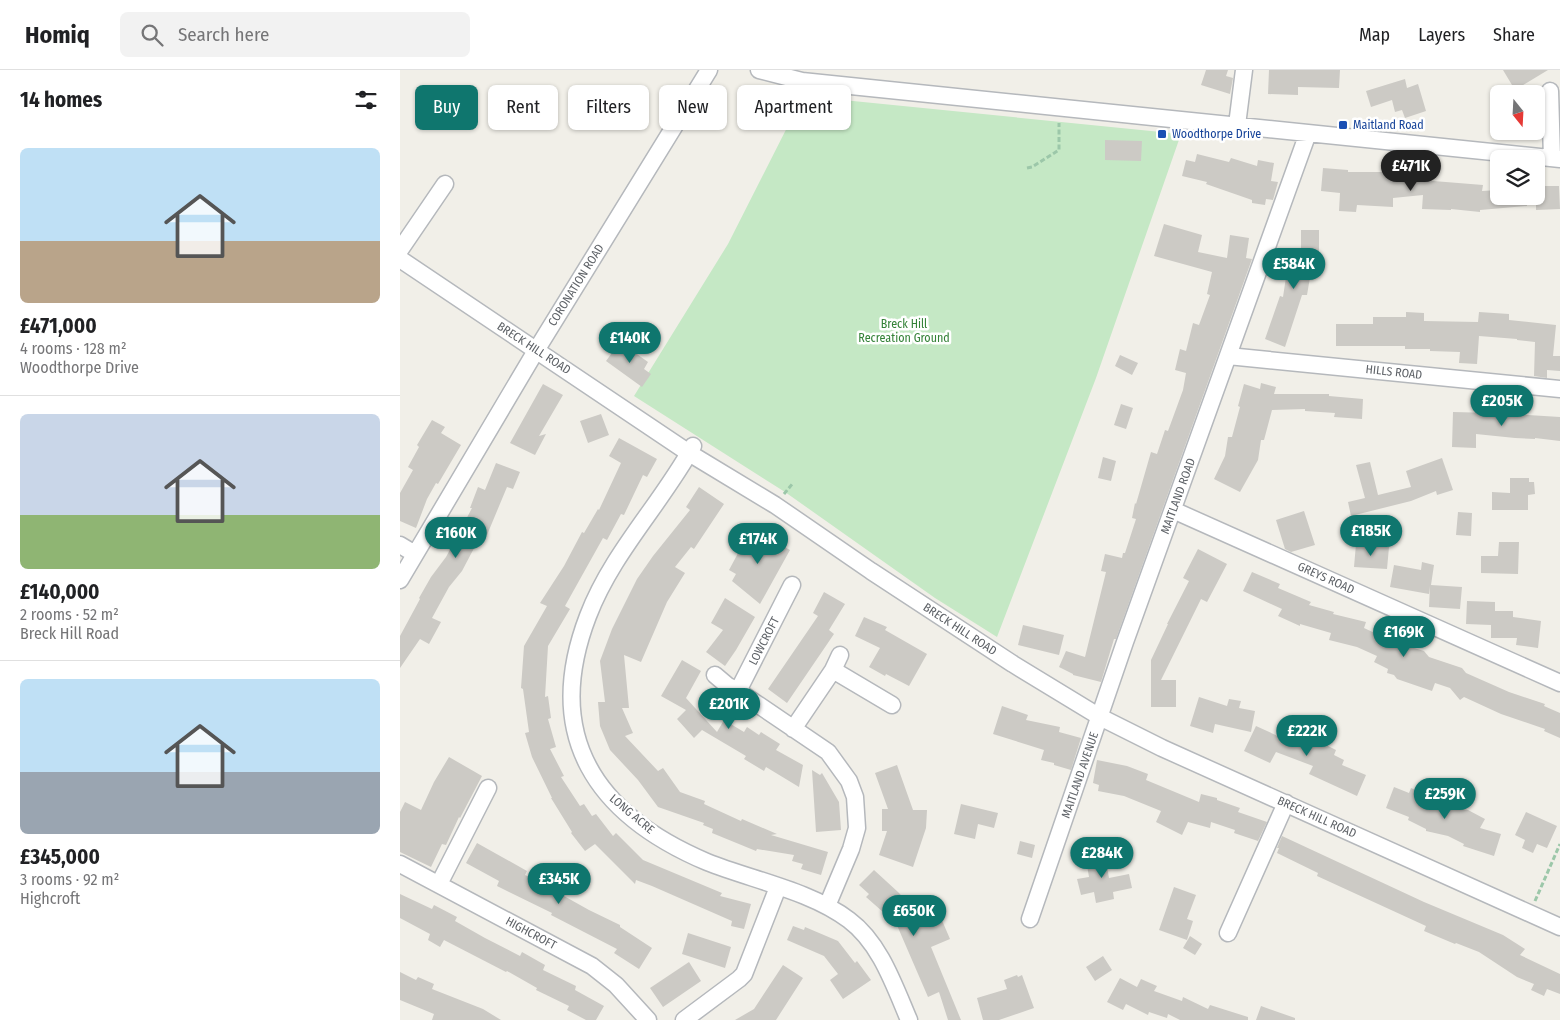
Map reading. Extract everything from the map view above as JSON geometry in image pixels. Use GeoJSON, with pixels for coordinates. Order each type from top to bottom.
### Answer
{"type":"FeatureCollection","features":[{"type":"Feature","properties":{"kind":"street","name":"CORONATION ROAD"},"geometry":{"type":"LineString","coordinates":[[400,580],[537,349],[709,70]]}},
{"type":"Feature","properties":{"kind":"street"},"geometry":{"type":"LineString","coordinates":[[759,70],[802,81],[1556,158],[1549,92]]}},
{"type":"Feature","properties":{"kind":"street"},"geometry":{"type":"LineString","coordinates":[[1237,125],[1244,70]]}},
{"type":"Feature","properties":{"kind":"street","name":"MAITLAND ROAD"},"geometry":{"type":"LineString","coordinates":[[1100,717],[1308,133]]}},
{"type":"Feature","properties":{"kind":"street"},"geometry":{"type":"LineString","coordinates":[[400,250],[445,184]]}},
{"type":"Feature","properties":{"kind":"street","name":"BRECK HILL ROAD"},"geometry":{"type":"LineString","coordinates":[[400,259],[691,449],[1013,664],[1100,717],[1560,927]]}},
{"type":"Feature","properties":{"kind":"street","name":"HILLS ROAD"},"geometry":{"type":"LineString","coordinates":[[1228,356],[1560,389]]}},
{"type":"Feature","properties":{"kind":"street","name":"LONG ACRE"},"geometry":{"type":"LineString","coordinates":[[691,449],[620,556],[602,586],[588,615],[576,651],[570,693],[572,717],[583,758],[600,786],[620,807],[645,828],[707,862],[827,906],[850,920],[875,948],[884,963],[908,1020]]}},
{"type":"Feature","properties":{"kind":"street","name":"GREYS ROAD"},"geometry":{"type":"LineString","coordinates":[[1173,510],[1560,683]]}},
{"type":"Feature","properties":{"kind":"street"},"geometry":{"type":"LineString","coordinates":[[400,545],[415,554]]}},
{"type":"Feature","properties":{"kind":"street","name":"LOWCROFT"},"geometry":{"type":"LineString","coordinates":[[720,703],[733,688],[792,585]]}},
{"type":"Feature","properties":{"kind":"street"},"geometry":{"type":"LineString","coordinates":[[793,729],[833,670],[840,655]]}},
{"type":"Feature","properties":{"kind":"street"},"geometry":{"type":"LineString","coordinates":[[833,670],[892,705]]}},
{"type":"Feature","properties":{"kind":"street"},"geometry":{"type":"LineString","coordinates":[[715,674],[828,752],[849,781],[855,798],[856,828],[851,849],[827,906]]}},
{"type":"Feature","properties":{"kind":"street","name":"MAITLAND AVENUE"},"geometry":{"type":"LineString","coordinates":[[1030,919],[1100,717]]}},
{"type":"Feature","properties":{"kind":"street"},"geometry":{"type":"LineString","coordinates":[[439,884],[488,788]]}},
{"type":"Feature","properties":{"kind":"street"},"geometry":{"type":"LineString","coordinates":[[1228,933],[1286,803]]}},
{"type":"Feature","properties":{"kind":"street","name":"HIGHCROFT"},"geometry":{"type":"LineString","coordinates":[[400,864],[592,966],[616,985],[648,1020]]}},
{"type":"Feature","properties":{"kind":"street"},"geometry":{"type":"LineString","coordinates":[[684,1020],[739,980],[744,974],[778,887]]}},
{"type":"Feature","properties":{"kind":"path"},"geometry":{"type":"LineString","coordinates":[[1027,168],[1032,167],[1059,150],[1058,106]]}},
{"type":"Feature","properties":{"kind":"path"},"geometry":{"type":"LineString","coordinates":[[1529,913],[1560,844]]}},
{"type":"Feature","properties":{"kind":"green space","name":"Breck Hill Recreation Ground"},"geometry":{"type":"Polygon","coordinates":[[[851,101],[1181,134],[1096,378],[997,637],[935,598],[785,492],[634,396],[728,244],[786,130],[851,130],[851,101]]]}},
{"type":"Feature","properties":{"kind":"building"},"geometry":{"type":"Polygon","coordinates":[[[1206,70],[1228,70],[1226,76],[1233,78],[1230,94],[1201,85],[1206,70]]]}},
{"type":"Feature","properties":{"kind":"building"},"geometry":{"type":"Polygon","coordinates":[[[1269,70],[1340,70],[1339,88],[1298,87],[1298,95],[1268,94],[1269,70]]]}},
{"type":"Feature","properties":{"kind":"building"},"geometry":{"type":"Polygon","coordinates":[[[1503,70],[1548,70],[1523,85],[1512,85],[1503,70]]]}},
{"type":"Feature","properties":{"kind":"building"},"geometry":{"type":"Polygon","coordinates":[[[1405,79],[1407,88],[1418,84],[1426,111],[1405,118],[1402,110],[1395,112],[1392,100],[1371,107],[1366,91],[1405,79]]]}},
{"type":"Feature","properties":{"kind":"building"},"geometry":{"type":"Polygon","coordinates":[[[1105,140],[1142,141],[1141,161],[1105,160],[1105,140]]]}},
{"type":"Feature","properties":{"kind":"building"},"geometry":{"type":"Polygon","coordinates":[[[1197,154],[1229,162],[1231,158],[1257,166],[1258,160],[1274,163],[1271,181],[1278,182],[1273,200],[1266,199],[1265,205],[1252,203],[1252,200],[1206,184],[1207,182],[1182,176],[1186,160],[1195,162],[1197,154]]]}},
{"type":"Feature","properties":{"kind":"building"},"geometry":{"type":"Polygon","coordinates":[[[1323,168],[1348,170],[1348,172],[1387,172],[1387,178],[1420,175],[1421,180],[1483,185],[1482,191],[1490,191],[1490,205],[1527,206],[1480,210],[1480,212],[1422,209],[1423,195],[1393,198],[1393,207],[1357,205],[1356,212],[1339,211],[1340,193],[1321,191],[1323,168]]]}},
{"type":"Feature","properties":{"kind":"building"},"geometry":{"type":"Polygon","coordinates":[[[1545,186],[1559,186],[1560,209],[1536,210],[1536,205],[1545,205],[1545,186]]]}},
{"type":"Feature","properties":{"kind":"building"},"geometry":{"type":"Polygon","coordinates":[[[1164,224],[1202,235],[1198,252],[1227,258],[1230,235],[1249,238],[1246,258],[1252,259],[1116,639],[1114,639],[1101,682],[1073,675],[1059,667],[1066,651],[1085,657],[1106,572],[1101,571],[1105,554],[1122,558],[1123,553],[1125,553],[1136,519],[1132,518],[1135,503],[1151,452],[1157,454],[1165,430],[1168,431],[1183,390],[1186,373],[1175,370],[1180,349],[1186,351],[1193,323],[1199,325],[1210,295],[1207,294],[1212,272],[1154,256],[1164,224]]]}},
{"type":"Feature","properties":{"kind":"building"},"geometry":{"type":"Polygon","coordinates":[[[1301,230],[1319,230],[1319,254],[1314,254],[1307,295],[1302,295],[1285,347],[1265,339],[1280,296],[1283,297],[1288,264],[1301,266],[1301,230]]]}},
{"type":"Feature","properties":{"kind":"building"},"geometry":{"type":"Polygon","coordinates":[[[1406,312],[1424,313],[1424,321],[1478,322],[1479,312],[1509,314],[1509,320],[1556,325],[1553,356],[1560,356],[1560,371],[1547,370],[1547,378],[1534,376],[1535,342],[1517,339],[1479,336],[1477,364],[1459,363],[1460,352],[1405,349],[1405,346],[1336,346],[1336,324],[1373,324],[1373,317],[1406,317],[1406,312]]]}},
{"type":"Feature","properties":{"kind":"building"},"geometry":{"type":"Polygon","coordinates":[[[620,342],[648,362],[644,369],[651,374],[642,387],[606,361],[620,342]]]}},
{"type":"Feature","properties":{"kind":"building"},"geometry":{"type":"Polygon","coordinates":[[[1120,355],[1138,363],[1132,375],[1115,366],[1120,355]]]}},
{"type":"Feature","properties":{"kind":"building"},"geometry":{"type":"Polygon","coordinates":[[[1261,383],[1276,387],[1274,394],[1329,394],[1329,396],[1363,399],[1362,419],[1334,417],[1335,413],[1305,411],[1305,409],[1272,410],[1264,440],[1261,440],[1258,460],[1240,492],[1214,479],[1225,456],[1228,437],[1232,437],[1244,384],[1260,389],[1261,383]]]}},
{"type":"Feature","properties":{"kind":"building"},"geometry":{"type":"Polygon","coordinates":[[[543,384],[563,395],[539,436],[546,434],[535,455],[510,443],[543,384]]]}},
{"type":"Feature","properties":{"kind":"building"},"geometry":{"type":"Polygon","coordinates":[[[1121,404],[1133,408],[1126,429],[1114,425],[1121,404]]]}},
{"type":"Feature","properties":{"kind":"building"},"geometry":{"type":"Polygon","coordinates":[[[1453,412],[1560,417],[1560,441],[1476,434],[1476,448],[1452,447],[1453,412]]]}},
{"type":"Feature","properties":{"kind":"building"},"geometry":{"type":"Polygon","coordinates":[[[601,414],[609,435],[588,443],[580,421],[601,414]]]}},
{"type":"Feature","properties":{"kind":"building"},"geometry":{"type":"Polygon","coordinates":[[[432,420],[445,427],[441,433],[461,445],[427,499],[416,528],[400,521],[400,493],[413,470],[408,467],[419,447],[417,445],[432,420]]]}},
{"type":"Feature","properties":{"kind":"building"},"geometry":{"type":"Polygon","coordinates":[[[619,438],[657,459],[647,477],[643,475],[624,515],[621,514],[607,540],[603,538],[565,606],[570,609],[548,646],[545,697],[548,696],[551,718],[548,719],[556,747],[550,749],[564,776],[561,777],[580,806],[584,804],[592,816],[596,814],[613,836],[616,833],[643,860],[722,893],[720,896],[751,904],[744,929],[731,926],[732,921],[652,886],[636,880],[635,884],[595,844],[585,851],[571,833],[551,798],[532,757],[525,733],[529,732],[523,689],[521,688],[524,646],[547,606],[540,603],[564,566],[582,532],[584,533],[599,510],[621,463],[609,456],[619,438]]]}},
{"type":"Feature","properties":{"kind":"building"},"geometry":{"type":"Polygon","coordinates":[[[1103,457],[1116,461],[1111,481],[1098,478],[1103,457]]]}},
{"type":"Feature","properties":{"kind":"building"},"geometry":{"type":"Polygon","coordinates":[[[1442,458],[1453,490],[1437,495],[1436,491],[1411,501],[1351,516],[1348,502],[1365,498],[1356,465],[1370,462],[1378,495],[1411,487],[1406,471],[1442,458]]]}},
{"type":"Feature","properties":{"kind":"building"},"geometry":{"type":"Polygon","coordinates":[[[496,463],[520,472],[513,489],[507,487],[487,535],[482,533],[462,571],[449,587],[432,618],[441,622],[429,644],[420,639],[400,668],[400,636],[419,598],[431,577],[446,557],[472,508],[470,508],[478,487],[485,490],[496,463]]]}},
{"type":"Feature","properties":{"kind":"building"},"geometry":{"type":"Polygon","coordinates":[[[1510,478],[1529,478],[1529,482],[1534,482],[1535,494],[1528,495],[1528,510],[1492,510],[1492,492],[1510,493],[1510,478]]]}},
{"type":"Feature","properties":{"kind":"building"},"geometry":{"type":"Polygon","coordinates":[[[699,487],[724,504],[694,549],[691,547],[675,567],[685,573],[667,602],[641,662],[624,655],[629,708],[622,708],[633,733],[625,736],[658,771],[663,768],[680,792],[705,801],[704,804],[741,821],[742,819],[777,834],[771,835],[828,852],[821,875],[801,869],[803,864],[792,861],[794,855],[757,849],[756,851],[712,833],[713,829],[703,825],[704,823],[658,807],[638,780],[610,750],[600,726],[598,702],[605,702],[600,661],[612,629],[637,579],[690,510],[686,507],[699,487]]]}},
{"type":"Feature","properties":{"kind":"building"},"geometry":{"type":"Polygon","coordinates":[[[1304,511],[1315,545],[1291,552],[1285,549],[1276,520],[1304,511]]]}},
{"type":"Feature","properties":{"kind":"building"},"geometry":{"type":"Polygon","coordinates":[[[1458,512],[1472,513],[1471,536],[1456,535],[1458,512]]]}},
{"type":"Feature","properties":{"kind":"building"},"geometry":{"type":"Polygon","coordinates":[[[751,529],[790,550],[760,604],[732,581],[736,574],[729,570],[751,529]]]}},
{"type":"Feature","properties":{"kind":"building"},"geometry":{"type":"Polygon","coordinates":[[[1499,542],[1519,542],[1518,574],[1481,573],[1481,556],[1498,556],[1499,542]]]}},
{"type":"Feature","properties":{"kind":"building"},"geometry":{"type":"Polygon","coordinates":[[[1356,544],[1389,547],[1387,569],[1354,567],[1356,544]]]}},
{"type":"Feature","properties":{"kind":"building"},"geometry":{"type":"Polygon","coordinates":[[[1198,549],[1227,564],[1207,602],[1201,599],[1161,680],[1176,680],[1176,707],[1151,707],[1151,660],[1189,581],[1183,578],[1198,549]]]}},
{"type":"Feature","properties":{"kind":"building"},"geometry":{"type":"Polygon","coordinates":[[[1422,562],[1434,565],[1431,585],[1462,587],[1460,609],[1429,607],[1430,586],[1429,594],[1390,587],[1394,565],[1421,570],[1422,562]]]}},
{"type":"Feature","properties":{"kind":"building"},"geometry":{"type":"Polygon","coordinates":[[[1252,572],[1280,584],[1278,588],[1311,602],[1309,605],[1334,612],[1333,614],[1366,622],[1364,628],[1394,642],[1424,651],[1429,657],[1462,668],[1466,673],[1509,692],[1545,704],[1544,706],[1560,713],[1560,738],[1544,731],[1545,729],[1501,714],[1464,697],[1460,700],[1450,688],[1435,683],[1432,691],[1397,679],[1394,675],[1387,673],[1388,669],[1374,662],[1377,656],[1357,647],[1329,640],[1331,633],[1300,624],[1300,626],[1278,616],[1282,609],[1243,591],[1252,572]]]}},
{"type":"Feature","properties":{"kind":"building"},"geometry":{"type":"Polygon","coordinates":[[[824,592],[845,604],[829,630],[834,634],[787,703],[768,689],[818,616],[813,613],[824,592]]]}},
{"type":"Feature","properties":{"kind":"building"},"geometry":{"type":"Polygon","coordinates":[[[725,598],[755,617],[725,666],[706,652],[723,630],[711,623],[725,598]]]}},
{"type":"Feature","properties":{"kind":"building"},"geometry":{"type":"Polygon","coordinates":[[[1467,601],[1495,602],[1495,611],[1513,611],[1513,617],[1541,621],[1538,648],[1516,645],[1517,638],[1491,638],[1491,625],[1466,624],[1467,601]]]}},
{"type":"Feature","properties":{"kind":"building"},"geometry":{"type":"Polygon","coordinates":[[[864,617],[887,627],[885,630],[927,654],[909,686],[869,667],[880,648],[855,636],[864,617]]]}},
{"type":"Feature","properties":{"kind":"building"},"geometry":{"type":"Polygon","coordinates":[[[1023,625],[1064,635],[1059,655],[1018,645],[1023,625]]]}},
{"type":"Feature","properties":{"kind":"building"},"geometry":{"type":"Polygon","coordinates":[[[682,660],[701,671],[686,698],[717,732],[724,720],[744,732],[747,727],[759,735],[761,732],[780,744],[776,750],[803,765],[799,787],[766,767],[764,771],[744,759],[746,756],[702,730],[694,738],[677,719],[686,710],[661,696],[682,660]]]}},
{"type":"Feature","properties":{"kind":"building"},"geometry":{"type":"Polygon","coordinates":[[[1199,697],[1227,706],[1229,699],[1241,701],[1239,708],[1255,711],[1251,732],[1215,724],[1213,733],[1190,726],[1199,697]]]}},
{"type":"Feature","properties":{"kind":"building"},"geometry":{"type":"Polygon","coordinates":[[[1002,706],[1028,715],[1026,720],[1060,727],[1059,732],[1081,738],[1071,770],[1041,760],[1044,750],[993,734],[1002,706]]]}},
{"type":"Feature","properties":{"kind":"building"},"geometry":{"type":"Polygon","coordinates":[[[1256,726],[1291,742],[1296,729],[1315,737],[1314,739],[1336,750],[1334,755],[1344,760],[1342,765],[1366,775],[1357,796],[1309,774],[1313,766],[1276,752],[1270,763],[1244,751],[1256,726]]]}},
{"type":"Feature","properties":{"kind":"building"},"geometry":{"type":"Polygon","coordinates":[[[449,757],[482,776],[446,845],[442,844],[431,867],[400,852],[400,812],[405,802],[421,810],[434,782],[449,757]]]}},
{"type":"Feature","properties":{"kind":"building"},"geometry":{"type":"Polygon","coordinates":[[[1097,760],[1127,766],[1148,774],[1146,780],[1199,802],[1201,794],[1217,798],[1217,800],[1240,808],[1238,812],[1267,822],[1258,841],[1234,833],[1235,830],[1211,822],[1210,828],[1188,822],[1182,835],[1156,822],[1161,811],[1124,796],[1098,791],[1099,785],[1093,783],[1097,760]]]}},
{"type":"Feature","properties":{"kind":"building"},"geometry":{"type":"Polygon","coordinates":[[[897,765],[913,810],[927,810],[926,828],[913,867],[879,855],[887,831],[882,831],[882,809],[888,809],[875,773],[897,765]]]}},
{"type":"Feature","properties":{"kind":"building"},"geometry":{"type":"Polygon","coordinates":[[[812,770],[820,775],[822,773],[839,802],[841,830],[816,832],[812,770]]]}},
{"type":"Feature","properties":{"kind":"building"},"geometry":{"type":"Polygon","coordinates":[[[1394,787],[1409,793],[1411,788],[1434,798],[1432,803],[1468,810],[1485,819],[1480,828],[1501,834],[1494,856],[1463,846],[1464,844],[1448,836],[1426,831],[1426,829],[1408,820],[1409,817],[1386,808],[1394,787]]]}},
{"type":"Feature","properties":{"kind":"building"},"geometry":{"type":"Polygon","coordinates":[[[961,804],[998,813],[994,828],[978,824],[975,839],[954,834],[961,804]]]}},
{"type":"Feature","properties":{"kind":"building"},"geometry":{"type":"Polygon","coordinates":[[[1526,812],[1557,826],[1547,848],[1537,844],[1533,853],[1522,848],[1525,840],[1515,835],[1526,812]]]}},
{"type":"Feature","properties":{"kind":"building"},"geometry":{"type":"Polygon","coordinates":[[[1282,836],[1424,902],[1503,935],[1525,949],[1520,955],[1560,974],[1560,994],[1547,989],[1544,996],[1531,990],[1534,984],[1517,977],[1479,952],[1424,931],[1426,926],[1317,876],[1318,873],[1277,853],[1282,836]]]}},
{"type":"Feature","properties":{"kind":"building"},"geometry":{"type":"Polygon","coordinates":[[[1020,841],[1035,845],[1032,858],[1017,854],[1020,841]]]}},
{"type":"Feature","properties":{"kind":"building"},"geometry":{"type":"Polygon","coordinates":[[[477,843],[527,871],[525,875],[556,889],[555,891],[620,925],[620,927],[652,948],[639,969],[614,953],[617,949],[551,915],[552,913],[497,886],[499,881],[466,863],[477,843]]]}},
{"type":"Feature","properties":{"kind":"building"},"geometry":{"type":"Polygon","coordinates":[[[1104,850],[1109,878],[1129,874],[1132,888],[1113,892],[1114,899],[1096,903],[1094,892],[1081,895],[1077,879],[1089,877],[1085,854],[1104,850]]]}},
{"type":"Feature","properties":{"kind":"building"},"geometry":{"type":"Polygon","coordinates":[[[874,870],[928,924],[941,918],[950,939],[931,947],[961,1020],[948,1020],[939,992],[928,997],[896,923],[885,911],[883,912],[866,897],[869,894],[859,885],[874,870]]]}},
{"type":"Feature","properties":{"kind":"building"},"geometry":{"type":"Polygon","coordinates":[[[1174,887],[1196,895],[1187,919],[1193,921],[1187,940],[1159,930],[1174,887]]]}},
{"type":"Feature","properties":{"kind":"building"},"geometry":{"type":"Polygon","coordinates":[[[400,894],[432,909],[434,905],[457,917],[455,921],[485,938],[520,956],[522,952],[545,965],[543,970],[576,986],[575,990],[604,1006],[596,1020],[586,1020],[567,1010],[569,1006],[536,990],[537,988],[507,971],[444,940],[440,947],[428,940],[430,934],[400,918],[400,894]]]}},
{"type":"Feature","properties":{"kind":"building"},"geometry":{"type":"Polygon","coordinates":[[[793,926],[804,930],[805,927],[838,941],[855,963],[857,961],[871,980],[843,999],[830,980],[838,974],[824,956],[787,940],[793,926]]]}},
{"type":"Feature","properties":{"kind":"building"},"geometry":{"type":"Polygon","coordinates":[[[688,933],[731,947],[725,968],[682,954],[688,933]]]}},
{"type":"Feature","properties":{"kind":"building"},"geometry":{"type":"Polygon","coordinates":[[[1190,936],[1202,944],[1195,955],[1183,948],[1190,936]]]}},
{"type":"Feature","properties":{"kind":"building"},"geometry":{"type":"Polygon","coordinates":[[[1103,956],[1112,970],[1095,981],[1086,967],[1103,956]]]}},
{"type":"Feature","properties":{"kind":"building"},"geometry":{"type":"Polygon","coordinates":[[[689,962],[701,981],[663,1007],[650,988],[689,962]]]}},
{"type":"Feature","properties":{"kind":"building"},"geometry":{"type":"Polygon","coordinates":[[[783,965],[803,978],[776,1020],[735,1020],[754,1009],[783,965]]]}},
{"type":"Feature","properties":{"kind":"building"},"geometry":{"type":"Polygon","coordinates":[[[400,972],[416,980],[418,977],[434,984],[432,989],[483,1009],[501,1020],[432,1020],[434,1014],[400,1000],[400,972]]]}},
{"type":"Feature","properties":{"kind":"building"},"geometry":{"type":"Polygon","coordinates":[[[1017,975],[1018,977],[1022,975],[1034,1008],[999,1020],[983,1020],[977,998],[1007,989],[1004,980],[1017,975]]]}},
{"type":"Feature","properties":{"kind":"building"},"geometry":{"type":"Polygon","coordinates":[[[1120,978],[1137,987],[1141,979],[1157,986],[1154,991],[1182,1001],[1183,997],[1208,1009],[1210,1005],[1248,1017],[1248,1020],[1180,1020],[1168,1014],[1167,1018],[1149,1012],[1148,1015],[1126,1004],[1123,1010],[1107,1002],[1120,978]]]}},
{"type":"Feature","properties":{"kind":"building"},"geometry":{"type":"Polygon","coordinates":[[[1261,1006],[1295,1018],[1295,1020],[1256,1020],[1261,1006]]]}},
{"type":"Feature","properties":{"kind":"place","name":"Maitland Road"},"geometry":{"type":"Point","coordinates":[1343,125]}},
{"type":"Feature","properties":{"kind":"place","name":"Woodthorpe Drive"},"geometry":{"type":"Point","coordinates":[1162,134]}}]}
